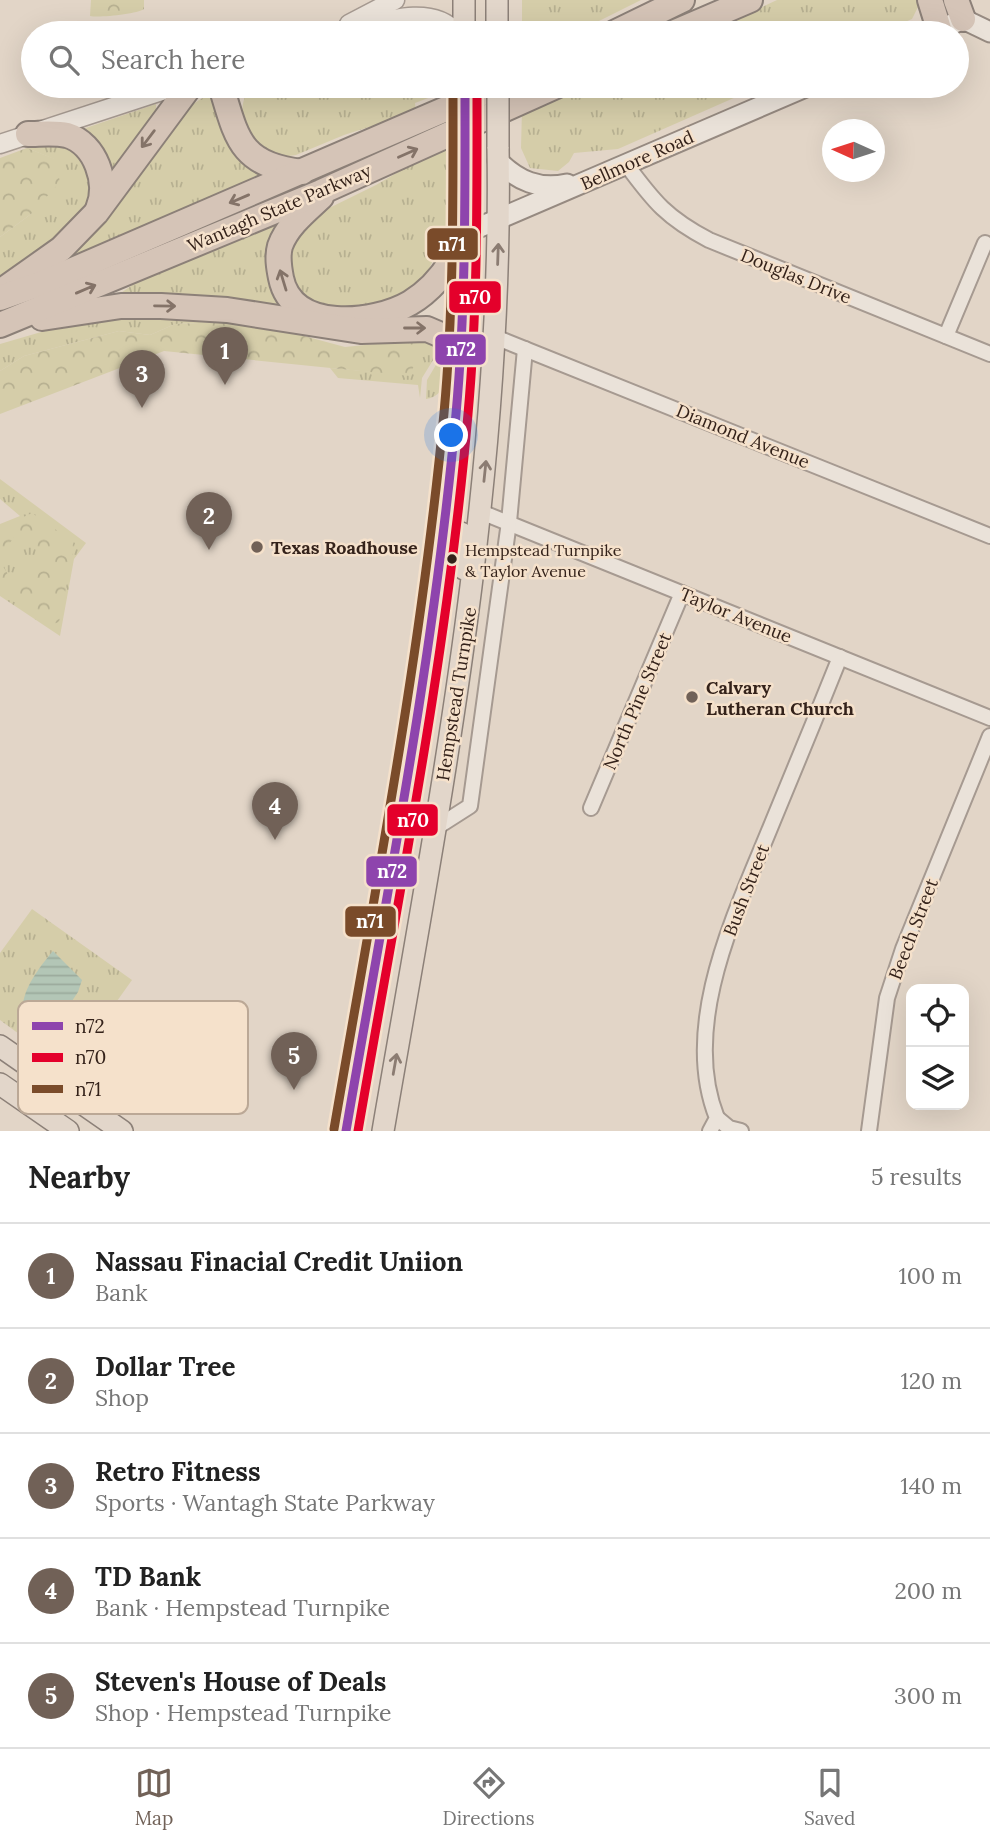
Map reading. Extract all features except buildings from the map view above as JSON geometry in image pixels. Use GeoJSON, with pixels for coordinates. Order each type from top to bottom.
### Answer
{"type":"FeatureCollection","features":[{"type":"Feature","properties":{"kind":"highway"},"geometry":{"type":"LineString","coordinates":[[641,20],[662,0]]}},
{"type":"Feature","properties":{"kind":"highway"},"geometry":{"type":"LineString","coordinates":[[641,20],[682,0]]}},
{"type":"Feature","properties":{"kind":"highway"},"geometry":{"type":"LineString","coordinates":[[701,21],[750,0]]}},
{"type":"Feature","properties":{"kind":"highway"},"geometry":{"type":"LineString","coordinates":[[930,0],[933,21]]}},
{"type":"Feature","properties":{"kind":"highway"},"geometry":{"type":"LineString","coordinates":[[0,292],[61,248],[96,213],[181,98]]}},
{"type":"Feature","properties":{"kind":"highway"},"geometry":{"type":"LineString","coordinates":[[225,98],[236,136],[258,161],[274,169],[302,172]]}},
{"type":"Feature","properties":{"kind":"highway"},"geometry":{"type":"LineString","coordinates":[[236,98],[236,136]]}},
{"type":"Feature","properties":{"kind":"highway","name":"Wantagh State Parkway"},"geometry":{"type":"LineString","coordinates":[[0,298],[45,282],[471,98]]}},
{"type":"Feature","properties":{"kind":"highway","name":"Wantagh State Parkway"},"geometry":{"type":"LineString","coordinates":[[0,325],[329,189],[530,98]]}},
{"type":"Feature","properties":{"kind":"highway"},"geometry":{"type":"LineString","coordinates":[[28,134],[67,135],[78,141],[92,155],[103,186],[96,213]]}},
{"type":"Feature","properties":{"kind":"highway"},"geometry":{"type":"LineString","coordinates":[[329,189],[291,226],[280,246],[278,264],[282,284],[292,301],[320,315],[356,319],[390,312],[410,303],[431,287],[455,260],[466,233]]}},
{"type":"Feature","properties":{"kind":"highway"},"geometry":{"type":"LineString","coordinates":[[0,325],[121,306],[226,310],[361,331],[431,329],[450,341],[459,362]]}},
{"type":"Feature","properties":{"kind":"main road"},"geometry":{"type":"LineString","coordinates":[[464,0],[464,21]]}},
{"type":"Feature","properties":{"kind":"main road"},"geometry":{"type":"LineString","coordinates":[[497,0],[497,21]]}},
{"type":"Feature","properties":{"kind":"main road"},"geometry":{"type":"LineString","coordinates":[[959,10],[990,32]]}},
{"type":"Feature","properties":{"kind":"main road","name":"Hempstead Turnpike"},"geometry":{"type":"LineString","coordinates":[[346,1131],[443,529],[459,362],[466,233],[465,98]]}},
{"type":"Feature","properties":{"kind":"main road","name":"Hempstead Turnpike"},"geometry":{"type":"LineString","coordinates":[[383,1131],[460,681],[481,512],[495,337],[499,219],[498,98]]}},
{"type":"Feature","properties":{"kind":"main road","name":"Bellmore Road"},"geometry":{"type":"LineString","coordinates":[[466,233],[780,98]]}},
{"type":"Feature","properties":{"kind":"main road"},"geometry":{"type":"LineString","coordinates":[[498,154],[514,176],[537,185],[552,187],[592,180]]}},
{"type":"Feature","properties":{"kind":"main road"},"geometry":{"type":"LineString","coordinates":[[443,529],[461,533],[464,550],[460,681]]}},
{"type":"Feature","properties":{"kind":"main road"},"geometry":{"type":"LineString","coordinates":[[0,1046],[18,1059]]}},
{"type":"Feature","properties":{"kind":"main road"},"geometry":{"type":"LineString","coordinates":[[18,1066],[1,1085],[18,1097]]}},
{"type":"Feature","properties":{"kind":"main road"},"geometry":{"type":"LineString","coordinates":[[43,1114],[68,1131]]}},
{"type":"Feature","properties":{"kind":"main road"},"geometry":{"type":"LineString","coordinates":[[97,1114],[122,1131]]}},
{"type":"Feature","properties":{"kind":"street"},"geometry":{"type":"LineString","coordinates":[[356,21],[395,0]]}},
{"type":"Feature","properties":{"kind":"street"},"geometry":{"type":"LineString","coordinates":[[394,21],[419,16],[443,21]]}},
{"type":"Feature","properties":{"kind":"street"},"geometry":{"type":"LineString","coordinates":[[0,144],[140,98]]}},
{"type":"Feature","properties":{"kind":"street","name":"Douglas Drive"},"geometry":{"type":"LineString","coordinates":[[626,164],[660,209],[680,225],[709,240],[990,354]]}},
{"type":"Feature","properties":{"kind":"street"},"geometry":{"type":"LineString","coordinates":[[946,336],[985,243]]}},
{"type":"Feature","properties":{"kind":"street","name":"Diamond Avenue"},"geometry":{"type":"LineString","coordinates":[[495,337],[990,536]]}},
{"type":"Feature","properties":{"kind":"street","name":"Hempstead Turnpike"},"geometry":{"type":"LineString","coordinates":[[434,829],[470,806],[509,522],[525,349]]}},
{"type":"Feature","properties":{"kind":"street","name":"Taylor Avenue"},"geometry":{"type":"LineString","coordinates":[[481,512],[990,718]]}},
{"type":"Feature","properties":{"kind":"street","name":"North Pine Street"},"geometry":{"type":"LineString","coordinates":[[591,808],[682,593]]}},
{"type":"Feature","properties":{"kind":"street","name":"Bush Street"},"geometry":{"type":"LineString","coordinates":[[717,1118],[707,1092],[707,1025],[717,966],[734,916],[841,657]]}},
{"type":"Feature","properties":{"kind":"street","name":"Beech Street"},"geometry":{"type":"LineString","coordinates":[[869,1131],[887,998],[903,949],[990,736]]}},
{"type":"Feature","properties":{"kind":"street"},"geometry":{"type":"LineString","coordinates":[[710,1131],[717,1118],[729,1128],[741,1131]]}},
{"type":"Feature","properties":{"kind":"green space"},"geometry":{"type":"Polygon","coordinates":[[[91,0],[144,0],[144,9],[118,15],[90,16],[91,0]]]}},
{"type":"Feature","properties":{"kind":"green space"},"geometry":{"type":"Polygon","coordinates":[[[522,0],[641,0],[599,21],[522,21],[522,0]]]}},
{"type":"Feature","properties":{"kind":"green space"},"geometry":{"type":"Polygon","coordinates":[[[777,0],[919,0],[920,3],[912,19],[907,21],[732,21],[777,0]]]}},
{"type":"Feature","properties":{"kind":"green space"},"geometry":{"type":"Polygon","coordinates":[[[204,98],[217,98],[230,146],[246,163],[262,174],[229,194],[62,264],[154,141],[196,102],[204,98]]]}},
{"type":"Feature","properties":{"kind":"green space"},"geometry":{"type":"Polygon","coordinates":[[[245,98],[428,98],[415,103],[416,112],[344,135],[296,155],[281,157],[251,145],[244,122],[245,98]]]}},
{"type":"Feature","properties":{"kind":"green space"},"geometry":{"type":"Polygon","coordinates":[[[552,98],[734,98],[618,149],[574,153],[569,162],[558,171],[530,168],[521,148],[522,109],[552,98]]]}},
{"type":"Feature","properties":{"kind":"green space"},"geometry":{"type":"Polygon","coordinates":[[[156,104],[156,111],[112,174],[80,130],[156,104]]]}},
{"type":"Feature","properties":{"kind":"green space"},"geometry":{"type":"Polygon","coordinates":[[[47,142],[70,148],[83,160],[93,184],[91,201],[81,218],[67,233],[0,281],[0,237],[31,214],[54,159],[27,148],[47,142]]]}},
{"type":"Feature","properties":{"kind":"green space"},"geometry":{"type":"Polygon","coordinates":[[[446,144],[446,227],[425,280],[397,300],[368,312],[303,301],[286,276],[285,251],[319,213],[376,185],[446,144]]]}},
{"type":"Feature","properties":{"kind":"green space"},"geometry":{"type":"Polygon","coordinates":[[[27,148],[55,159],[60,182],[31,214],[0,237],[0,158],[27,148]]]}},
{"type":"Feature","properties":{"kind":"green space"},"geometry":{"type":"Polygon","coordinates":[[[280,220],[283,307],[279,310],[233,298],[118,295],[151,272],[280,220]]]}},
{"type":"Feature","properties":{"kind":"green space"},"geometry":{"type":"Polygon","coordinates":[[[135,314],[248,321],[175,324],[150,335],[119,331],[24,356],[0,371],[0,344],[79,321],[135,314]]]}},
{"type":"Feature","properties":{"kind":"green space"},"geometry":{"type":"Polygon","coordinates":[[[248,321],[345,347],[404,341],[420,349],[410,376],[164,351],[0,414],[0,371],[24,356],[119,331],[150,335],[175,324],[248,321]]]}},
{"type":"Feature","properties":{"kind":"green space"},"geometry":{"type":"Polygon","coordinates":[[[404,341],[436,342],[438,352],[422,378],[420,398],[418,385],[338,378],[330,368],[410,375],[404,341]]]}},
{"type":"Feature","properties":{"kind":"green space"},"geometry":{"type":"Polygon","coordinates":[[[443,353],[448,354],[442,388],[433,397],[426,399],[427,380],[443,353]]]}},
{"type":"Feature","properties":{"kind":"green space"},"geometry":{"type":"Polygon","coordinates":[[[0,479],[86,543],[74,559],[60,636],[0,596],[0,524],[20,516],[0,499],[0,479]]]}},
{"type":"Feature","properties":{"kind":"green space"},"geometry":{"type":"Polygon","coordinates":[[[32,513],[75,543],[59,622],[53,624],[0,586],[0,561],[10,578],[23,581],[35,571],[36,542],[23,535],[14,537],[0,557],[0,528],[32,513]]]}},
{"type":"Feature","properties":{"kind":"green space"},"geometry":{"type":"Polygon","coordinates":[[[32,909],[132,980],[117,1001],[18,1001],[18,1033],[0,1020],[0,953],[32,909]]]}},
{"type":"Feature","properties":{"kind":"shaded area"},"geometry":{"type":"Polygon","coordinates":[[[53,951],[82,980],[72,1001],[24,1001],[36,974],[53,951]]]}},
{"type":"Feature","properties":{"kind":"transit line","name":"n71"},"geometry":{"type":"LineString","coordinates":[[334,1129],[396,772],[434,503],[450,332],[453,98]]}},
{"type":"Feature","properties":{"kind":"transit line","name":"n72"},"geometry":{"type":"LineString","coordinates":[[346,1131],[408,774],[447,504],[462,332],[465,98]]}},
{"type":"Feature","properties":{"kind":"transit line","name":"n70"},"geometry":{"type":"LineString","coordinates":[[358,1131],[435,684],[459,504],[474,332],[477,98]]}},
{"type":"Feature","properties":{"kind":"place","name":"Nassau Finacial Credit Uniion"},"geometry":{"type":"Point","coordinates":[225,385]}},
{"type":"Feature","properties":{"kind":"place","name":"Retro Fitness"},"geometry":{"type":"Point","coordinates":[142,408]}},
{"type":"Feature","properties":{"kind":"place","name":"Texas Roadhouse"},"geometry":{"type":"Point","coordinates":[257,547]}},
{"type":"Feature","properties":{"kind":"place","name":"Dollar Tree"},"geometry":{"type":"Point","coordinates":[209,550]}},
{"type":"Feature","properties":{"kind":"place","name":"Hempstead Turnpike & Taylor Avenue"},"geometry":{"type":"Point","coordinates":[452,559]}},
{"type":"Feature","properties":{"kind":"place","name":"Calvary Lutheran Church"},"geometry":{"type":"Point","coordinates":[692,697]}},
{"type":"Feature","properties":{"kind":"place","name":"TD Bank"},"geometry":{"type":"Point","coordinates":[275,840]}},
{"type":"Feature","properties":{"kind":"place","name":"Steven's House of Deals"},"geometry":{"type":"Point","coordinates":[294,1090]}}]}
